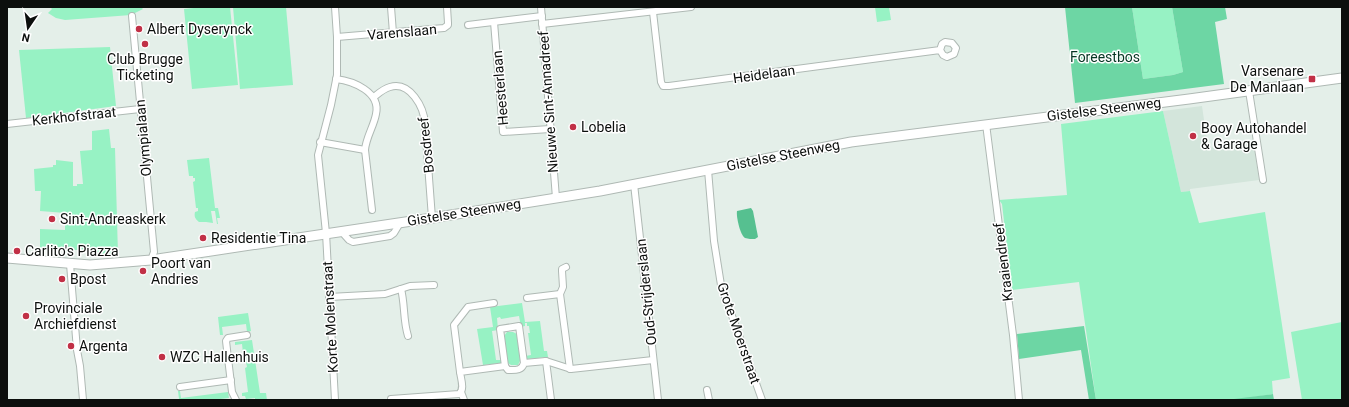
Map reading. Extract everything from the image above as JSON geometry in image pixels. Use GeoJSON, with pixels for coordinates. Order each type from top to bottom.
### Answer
{"type":"FeatureCollection","features":[{"type":"Feature","properties":{"kind":"main road","name":"Gistelse Steenweg"},"geometry":{"type":"LineString","coordinates":[[7,258],[90,265],[151,260],[556,198],[851,142],[1342,78]]}},
{"type":"Feature","properties":{"kind":"street","name":"Korte Molenstraat"},"geometry":{"type":"LineString","coordinates":[[335,7],[337,37],[336,79],[331,105],[318,154],[326,234],[335,400]]}},
{"type":"Feature","properties":{"kind":"street"},"geometry":{"type":"LineString","coordinates":[[390,7],[393,33]]}},
{"type":"Feature","properties":{"kind":"street","name":"Varenslaan"},"geometry":{"type":"LineString","coordinates":[[337,37],[444,28],[448,22],[447,7]]}},
{"type":"Feature","properties":{"kind":"street","name":"Nieuwe Sint-Annadreef"},"geometry":{"type":"LineString","coordinates":[[541,7],[556,198]]}},
{"type":"Feature","properties":{"kind":"street"},"geometry":{"type":"LineString","coordinates":[[627,7],[628,14]]}},
{"type":"Feature","properties":{"kind":"street"},"geometry":{"type":"LineString","coordinates":[[542,24],[691,7]]}},
{"type":"Feature","properties":{"kind":"street","name":"Heidelaan"},"geometry":{"type":"LineString","coordinates":[[653,12],[661,82],[663,86],[940,50]]}},
{"type":"Feature","properties":{"kind":"street","name":"Olympialaan"},"geometry":{"type":"LineString","coordinates":[[132,16],[154,252],[151,260]]}},
{"type":"Feature","properties":{"kind":"street"},"geometry":{"type":"LineString","coordinates":[[468,25],[542,16]]}},
{"type":"Feature","properties":{"kind":"street","name":"Heesterlaan"},"geometry":{"type":"LineString","coordinates":[[494,22],[503,132],[550,128]]}},
{"type":"Feature","properties":{"kind":"street"},"geometry":{"type":"LineString","coordinates":[[336,79],[354,83],[367,91],[374,97],[377,106],[376,113],[366,140],[365,150],[372,210]]}},
{"type":"Feature","properties":{"kind":"street","name":"Bosdreef"},"geometry":{"type":"LineString","coordinates":[[374,97],[385,88],[397,86],[411,94],[422,108],[425,124],[432,218]]}},
{"type":"Feature","properties":{"kind":"street"},"geometry":{"type":"LineString","coordinates":[[1249,91],[1263,180]]}},
{"type":"Feature","properties":{"kind":"street","name":"Kerkhofstraat"},"geometry":{"type":"LineString","coordinates":[[7,124],[140,109]]}},
{"type":"Feature","properties":{"kind":"street","name":"Kraaiendreef"},"geometry":{"type":"LineString","coordinates":[[986,124],[1013,335],[1019,400]]}},
{"type":"Feature","properties":{"kind":"street"},"geometry":{"type":"LineString","coordinates":[[320,142],[365,150]]}},
{"type":"Feature","properties":{"kind":"street","name":"Grote Moerstraat"},"geometry":{"type":"LineString","coordinates":[[708,170],[714,241],[722,285],[762,400]]}},
{"type":"Feature","properties":{"kind":"street","name":"Oud-Strijderslaan"},"geometry":{"type":"LineString","coordinates":[[634,184],[658,400]]}},
{"type":"Feature","properties":{"kind":"street"},"geometry":{"type":"LineString","coordinates":[[70,264],[77,350],[83,400]]}},
{"type":"Feature","properties":{"kind":"street"},"geometry":{"type":"LineString","coordinates":[[566,267],[562,268],[563,287],[560,294],[570,368]]}},
{"type":"Feature","properties":{"kind":"street"},"geometry":{"type":"LineString","coordinates":[[329,298],[385,294],[410,286],[434,285]]}},
{"type":"Feature","properties":{"kind":"street"},"geometry":{"type":"LineString","coordinates":[[401,289],[403,295],[404,326],[408,336]]}},
{"type":"Feature","properties":{"kind":"street"},"geometry":{"type":"LineString","coordinates":[[527,298],[560,294]]}},
{"type":"Feature","properties":{"kind":"street"},"geometry":{"type":"LineString","coordinates":[[464,400],[461,392],[462,388],[454,325],[468,307],[494,303]]}},
{"type":"Feature","properties":{"kind":"street"},"geometry":{"type":"LineString","coordinates":[[519,326],[524,363],[520,369],[508,370],[505,366],[500,329],[519,326]]}},
{"type":"Feature","properties":{"kind":"street"},"geometry":{"type":"LineString","coordinates":[[236,400],[232,392],[226,339],[247,335]]}},
{"type":"Feature","properties":{"kind":"street"},"geometry":{"type":"LineString","coordinates":[[524,363],[546,361],[570,368],[653,360]]}},
{"type":"Feature","properties":{"kind":"street"},"geometry":{"type":"LineString","coordinates":[[546,361],[551,400]]}},
{"type":"Feature","properties":{"kind":"street"},"geometry":{"type":"LineString","coordinates":[[460,372],[505,366]]}},
{"type":"Feature","properties":{"kind":"street"},"geometry":{"type":"LineString","coordinates":[[180,387],[231,380]]}},
{"type":"Feature","properties":{"kind":"street"},"geometry":{"type":"LineString","coordinates":[[707,390],[710,400]]}},
{"type":"Feature","properties":{"kind":"street"},"geometry":{"type":"LineString","coordinates":[[391,398],[415,399],[456,395],[461,392]]}},
{"type":"Feature","properties":{"kind":"shaded area"},"geometry":{"type":"Polygon","coordinates":[[[50,7],[141,7],[143,9],[131,15],[65,20],[56,18],[48,13],[52,9],[50,7]]]}},
{"type":"Feature","properties":{"kind":"shaded area"},"geometry":{"type":"Polygon","coordinates":[[[230,7],[238,85],[192,89],[184,9],[230,7]]]}},
{"type":"Feature","properties":{"kind":"shaded area"},"geometry":{"type":"Polygon","coordinates":[[[233,7],[286,7],[293,85],[240,89],[233,7]]]}},
{"type":"Feature","properties":{"kind":"shaded area"},"geometry":{"type":"Polygon","coordinates":[[[875,7],[889,7],[891,20],[877,22],[875,7]]]}},
{"type":"Feature","properties":{"kind":"shaded area"},"geometry":{"type":"Polygon","coordinates":[[[1132,7],[1172,7],[1183,72],[1173,75],[1143,79],[1132,7]]]}},
{"type":"Feature","properties":{"kind":"shaded area"},"geometry":{"type":"Polygon","coordinates":[[[110,47],[116,106],[26,118],[19,50],[110,47]]]}},
{"type":"Feature","properties":{"kind":"shaded area"},"geometry":{"type":"Polygon","coordinates":[[[1202,106],[1208,148],[1253,141],[1259,180],[1190,189],[1190,191],[1181,192],[1163,111],[1202,106]]]}},
{"type":"Feature","properties":{"kind":"shaded area"},"geometry":{"type":"Polygon","coordinates":[[[1163,111],[1181,192],[1190,191],[1199,223],[1265,212],[1290,378],[1272,381],[1273,394],[1234,400],[1096,400],[1079,282],[1012,290],[1002,204],[999,200],[1067,195],[1061,124],[1163,111]]]}},
{"type":"Feature","properties":{"kind":"shaded area"},"geometry":{"type":"Polygon","coordinates":[[[109,129],[111,148],[115,148],[118,255],[87,257],[87,250],[74,250],[73,256],[64,255],[64,250],[40,251],[40,229],[65,230],[65,213],[40,211],[41,191],[35,191],[34,169],[53,167],[53,165],[56,165],[56,160],[73,162],[73,186],[83,184],[80,151],[92,150],[92,131],[109,129]]]}},
{"type":"Feature","properties":{"kind":"shaded area"},"geometry":{"type":"Polygon","coordinates":[[[209,158],[215,208],[218,208],[220,218],[217,218],[218,224],[215,211],[211,211],[213,223],[199,222],[196,219],[195,212],[198,211],[198,208],[196,208],[193,182],[195,181],[195,178],[193,178],[193,176],[189,176],[187,160],[209,158]]]}},
{"type":"Feature","properties":{"kind":"shaded area"},"geometry":{"type":"Polygon","coordinates":[[[751,208],[753,211],[758,237],[755,239],[745,238],[743,236],[737,217],[737,211],[751,208]]]}},
{"type":"Feature","properties":{"kind":"shaded area"},"geometry":{"type":"Polygon","coordinates":[[[522,303],[525,322],[540,321],[544,351],[547,351],[548,357],[526,359],[525,356],[531,355],[528,333],[530,333],[529,326],[525,323],[525,326],[521,327],[519,316],[501,319],[500,317],[497,318],[498,330],[492,331],[496,360],[502,360],[503,363],[483,365],[477,329],[493,327],[490,307],[522,303]]]}},
{"type":"Feature","properties":{"kind":"shaded area"},"geometry":{"type":"Polygon","coordinates":[[[248,313],[251,331],[247,332],[246,324],[222,327],[223,335],[220,335],[218,317],[248,313]]]}},
{"type":"Feature","properties":{"kind":"shaded area"},"geometry":{"type":"Polygon","coordinates":[[[1342,322],[1342,400],[1302,400],[1291,332],[1342,322]]]}},
{"type":"Feature","properties":{"kind":"shaded area"},"geometry":{"type":"Polygon","coordinates":[[[507,332],[517,334],[520,361],[518,365],[511,365],[508,363],[504,336],[507,332]]]}},
{"type":"Feature","properties":{"kind":"shaded area"},"geometry":{"type":"Polygon","coordinates":[[[252,340],[260,393],[266,393],[267,400],[255,400],[255,398],[246,399],[245,396],[242,396],[242,393],[248,392],[245,368],[247,367],[246,362],[244,362],[242,344],[235,345],[235,342],[252,340]]]}},
{"type":"Feature","properties":{"kind":"shaded area"},"geometry":{"type":"Polygon","coordinates":[[[178,391],[180,391],[181,398],[228,392],[229,398],[212,400],[182,400],[179,399],[178,391]]]}},
{"type":"Feature","properties":{"kind":"green space","name":"Foreestbos"},"geometry":{"type":"Polygon","coordinates":[[[1065,7],[1132,7],[1143,79],[1173,75],[1183,72],[1172,7],[1225,7],[1227,19],[1215,22],[1224,84],[1075,103],[1065,7]]]}},
{"type":"Feature","properties":{"kind":"green space"},"geometry":{"type":"Polygon","coordinates":[[[1084,326],[1096,400],[1089,400],[1081,350],[1019,359],[1017,334],[1084,326]]]}},
{"type":"Feature","properties":{"kind":"green space"},"geometry":{"type":"Polygon","coordinates":[[[1273,394],[1274,400],[1234,399],[1273,394]]]}},
{"type":"Feature","properties":{"kind":"place","name":"Albert Dyserynck"},"geometry":{"type":"Point","coordinates":[139,29]}},
{"type":"Feature","properties":{"kind":"place","name":"Club Brugge Ticketing"},"geometry":{"type":"Point","coordinates":[145,44]}},
{"type":"Feature","properties":{"kind":"place","name":"Varsenare De Manlaan"},"geometry":{"type":"Point","coordinates":[1312,79]}},
{"type":"Feature","properties":{"kind":"place","name":"Lobelia"},"geometry":{"type":"Point","coordinates":[573,127]}},
{"type":"Feature","properties":{"kind":"place","name":"Booy Autohandel & Garage"},"geometry":{"type":"Point","coordinates":[1193,136]}},
{"type":"Feature","properties":{"kind":"place","name":"Sint-Andreaskerk"},"geometry":{"type":"Point","coordinates":[52,219]}},
{"type":"Feature","properties":{"kind":"place","name":"Residentie Tina"},"geometry":{"type":"Point","coordinates":[203,238]}},
{"type":"Feature","properties":{"kind":"place","name":"Carlito's Piazza"},"geometry":{"type":"Point","coordinates":[17,251]}},
{"type":"Feature","properties":{"kind":"place","name":"Poort van Andries"},"geometry":{"type":"Point","coordinates":[143,271]}},
{"type":"Feature","properties":{"kind":"place","name":"Bpost"},"geometry":{"type":"Point","coordinates":[62,279]}},
{"type":"Feature","properties":{"kind":"place","name":"Provinciale Archiefdienst"},"geometry":{"type":"Point","coordinates":[26,316]}},
{"type":"Feature","properties":{"kind":"place","name":"Argenta"},"geometry":{"type":"Point","coordinates":[71,346]}},
{"type":"Feature","properties":{"kind":"place","name":"WZC Hallenhuis"},"geometry":{"type":"Point","coordinates":[162,357]}}]}
